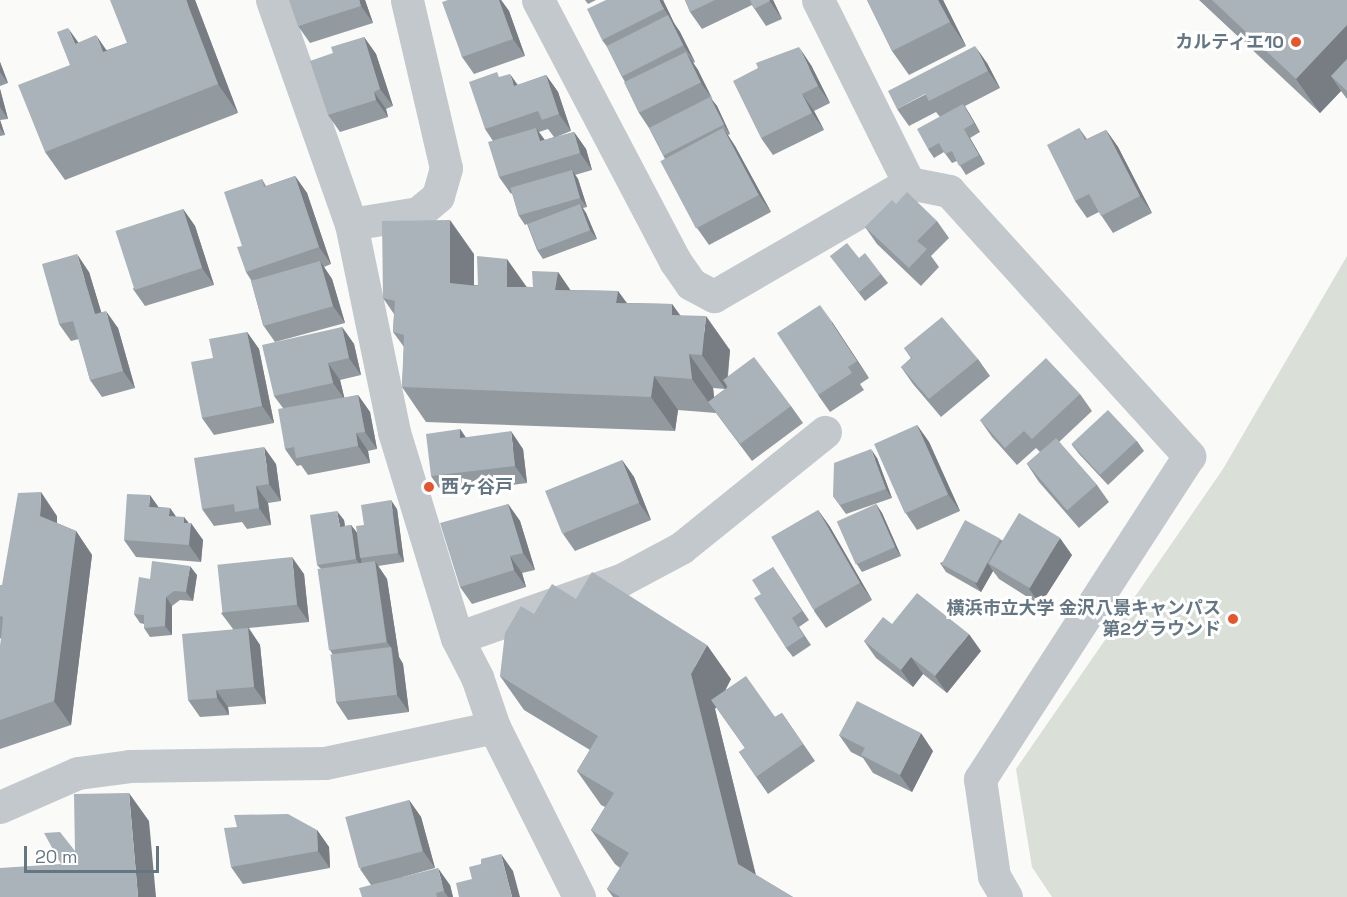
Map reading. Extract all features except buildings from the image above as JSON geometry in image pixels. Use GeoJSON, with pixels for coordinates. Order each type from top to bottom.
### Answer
{"type":"FeatureCollection","features":[{"type":"Feature","properties":{"kind":"street"},"geometry":{"type":"LineString","coordinates":[[272,0],[351,224],[394,432],[456,638],[477,677],[494,728],[579,897]]}},
{"type":"Feature","properties":{"kind":"street"},"geometry":{"type":"LineString","coordinates":[[351,224],[418,213],[438,196],[446,168],[407,0]]}},
{"type":"Feature","properties":{"kind":"street"},"geometry":{"type":"LineString","coordinates":[[538,0],[675,261],[691,284],[714,296],[909,183],[949,190],[1189,456],[980,779],[994,876],[1006,897]]}},
{"type":"Feature","properties":{"kind":"street"},"geometry":{"type":"LineString","coordinates":[[818,0],[909,183]]}},
{"type":"Feature","properties":{"kind":"street"},"geometry":{"type":"LineString","coordinates":[[456,638],[621,580],[681,548],[825,432]]}},
{"type":"Feature","properties":{"kind":"street"},"geometry":{"type":"LineString","coordinates":[[0,807],[78,773],[130,766],[325,764],[494,728]]}},
{"type":"Feature","properties":{"kind":"shaded area","name":"横浜市立大学 金沢八景キャンパス 第2グラウンド"},"geometry":{"type":"Polygon","coordinates":[[[1347,256],[1347,897],[1052,897],[1032,867],[1016,769],[1223,469],[1347,256]]]}},
{"type":"Feature","properties":{"kind":"place","name":"カルティエ10"},"geometry":{"type":"Point","coordinates":[1296,42]}},
{"type":"Feature","properties":{"kind":"place","name":"西ヶ谷戸"},"geometry":{"type":"Point","coordinates":[429,487]}},
{"type":"Feature","properties":{"kind":"place","name":"横浜市立大学 金沢八景キャンパス 第2グラウンド"},"geometry":{"type":"Point","coordinates":[1233,619]}}]}
